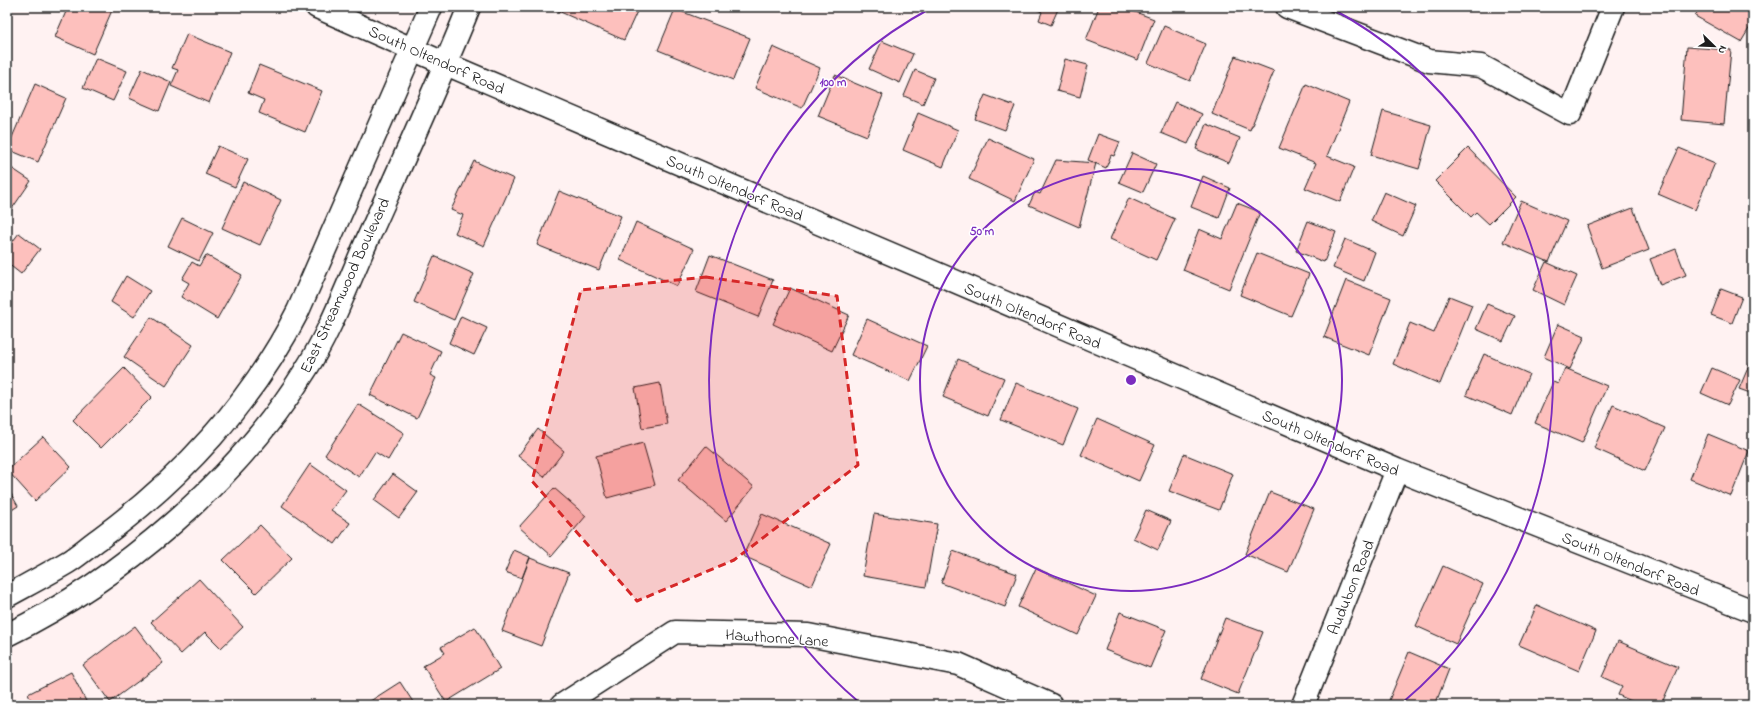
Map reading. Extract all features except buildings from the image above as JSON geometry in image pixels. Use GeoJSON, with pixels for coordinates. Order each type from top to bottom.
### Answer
{"type":"FeatureCollection","features":[{"type":"Feature","properties":{"kind":"street","name":"South Oltendorf Road"},"geometry":{"type":"LineString","coordinates":[[317,7],[446,64],[1397,470],[1753,611]]}},
{"type":"Feature","properties":{"kind":"street","name":"East Streamwood Boulevard"},"geometry":{"type":"LineString","coordinates":[[7,596],[69,561],[129,517],[178,473],[206,444],[251,389],[282,342],[298,311],[414,49],[431,7]]}},
{"type":"Feature","properties":{"kind":"street","name":"East Streamwood Boulevard"},"geometry":{"type":"LineString","coordinates":[[7,635],[23,627],[107,575],[175,522],[226,472],[273,417],[306,369],[318,347],[446,64],[469,7]]}},
{"type":"Feature","properties":{"kind":"street"},"geometry":{"type":"LineString","coordinates":[[1287,7],[1429,61],[1480,66],[1570,114],[1613,7]]}},
{"type":"Feature","properties":{"kind":"street","name":"Audubon Road"},"geometry":{"type":"LineString","coordinates":[[1303,705],[1397,470]]}},
{"type":"Feature","properties":{"kind":"street","name":"Hawthorne Lane"},"geometry":{"type":"LineString","coordinates":[[562,705],[675,632],[808,635],[958,664],[1051,705]]}},
{"type":"Feature","properties":{"kind":"highlighted area"},"geometry":{"type":"Polygon","coordinates":[[[706,277],[837,296],[858,465],[734,560],[637,601],[532,481],[581,290],[706,277]]]}}]}
